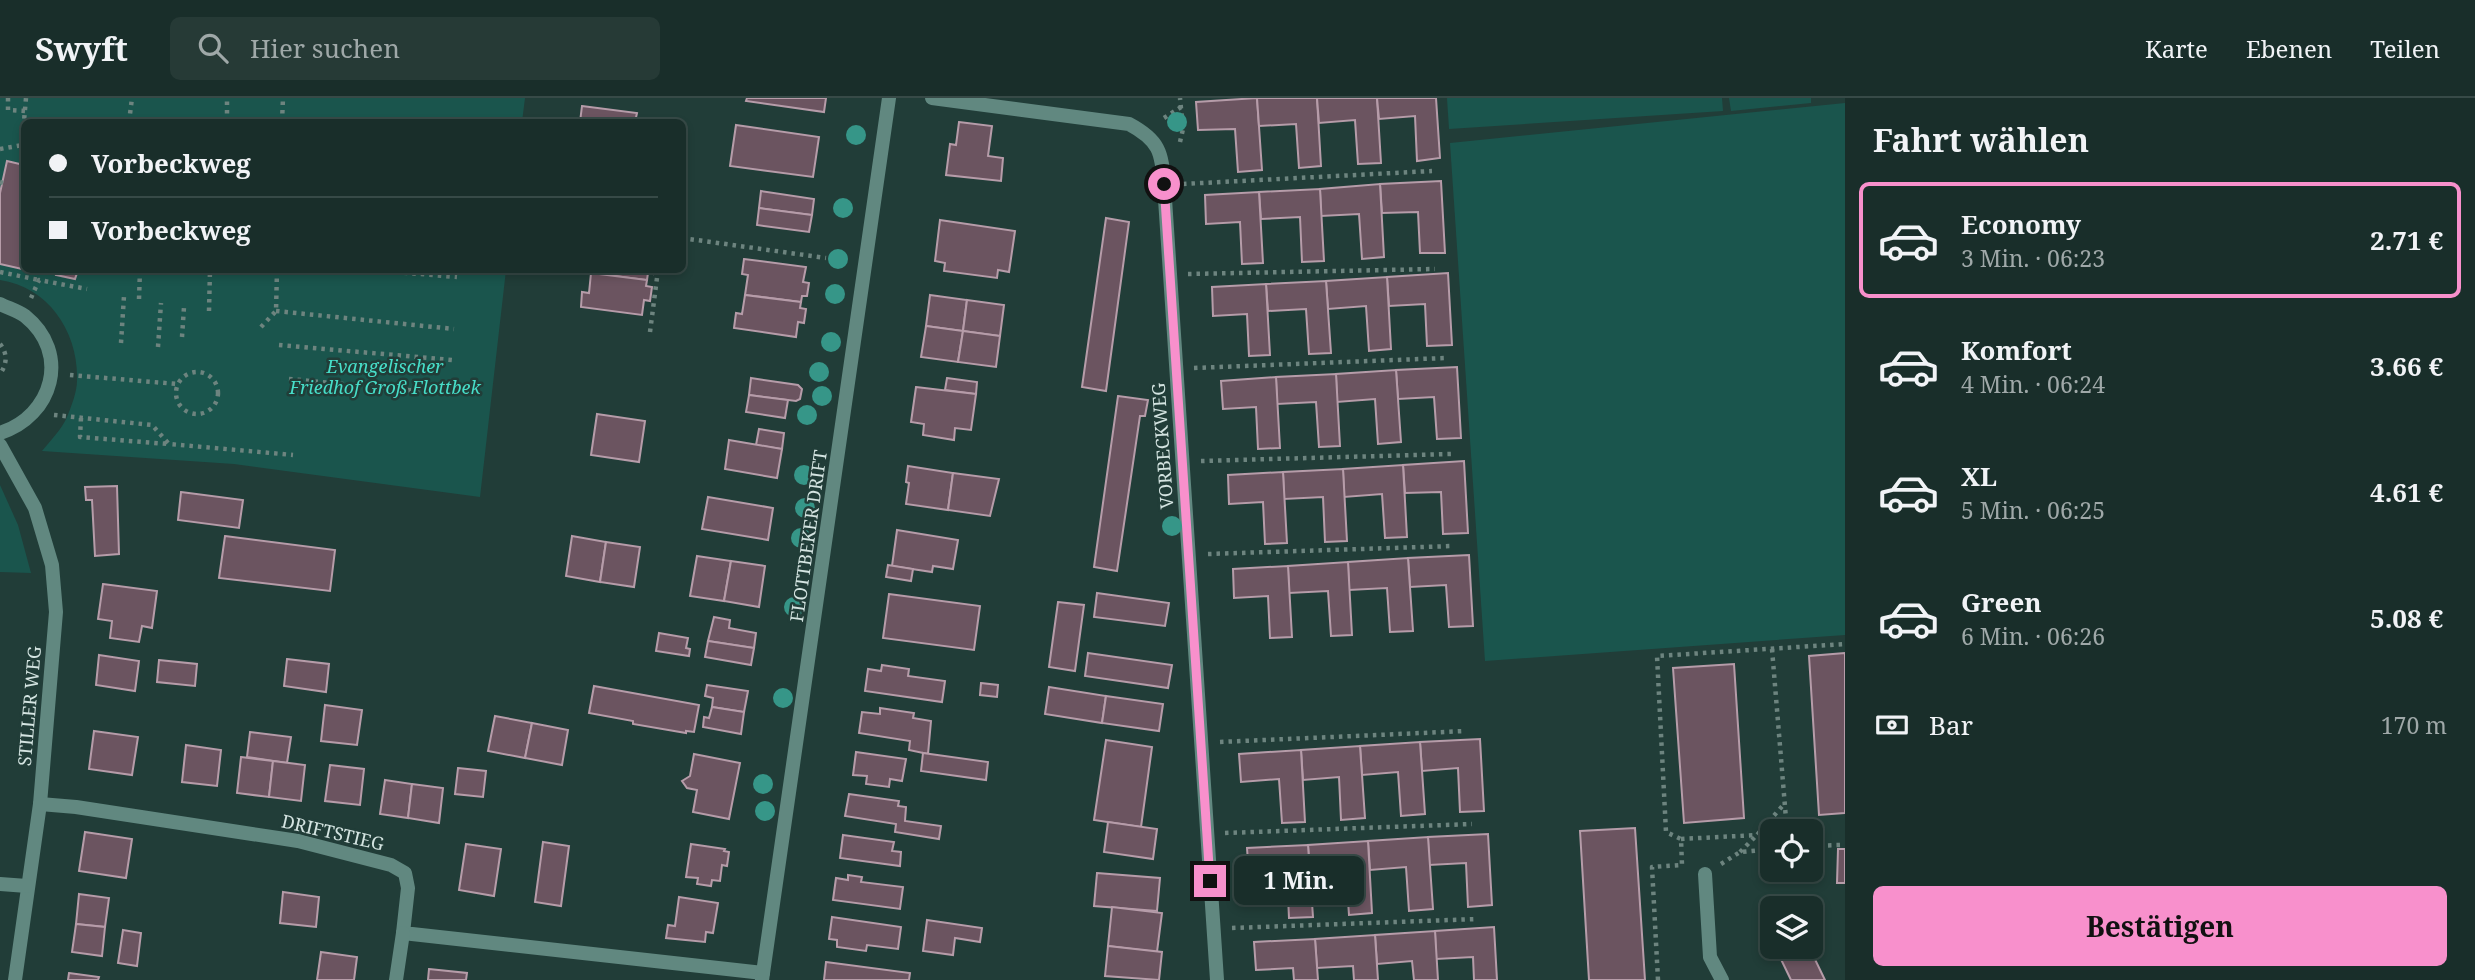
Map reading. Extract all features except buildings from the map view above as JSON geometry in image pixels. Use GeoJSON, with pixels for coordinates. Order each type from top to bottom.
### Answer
{"type":"FeatureCollection","features":[{"type":"Feature","properties":{"kind":"street","name":"FLOTTBEKER DRIFT"},"geometry":{"type":"LineString","coordinates":[[763,977],[889,98]]}},
{"type":"Feature","properties":{"kind":"street","name":"VORBECKWEG"},"geometry":{"type":"LineString","coordinates":[[932,98],[1129,124],[1148,134],[1158,147],[1163,164],[1217,980]]}},
{"type":"Feature","properties":{"kind":"street"},"geometry":{"type":"LineString","coordinates":[[0,304],[24,315],[39,331],[49,351],[52,373],[46,395],[34,414],[16,428],[0,433]]}},
{"type":"Feature","properties":{"kind":"street","name":"STILLER WEG"},"geometry":{"type":"LineString","coordinates":[[0,444],[35,508],[52,565],[56,612],[40,804],[15,980]]}},
{"type":"Feature","properties":{"kind":"street","name":"DRIFTSTIEG"},"geometry":{"type":"LineString","coordinates":[[40,804],[298,841],[391,865],[405,873],[408,888],[396,980]]}},
{"type":"Feature","properties":{"kind":"street"},"geometry":{"type":"LineString","coordinates":[[1705,874],[1710,957],[1722,980]]}},
{"type":"Feature","properties":{"kind":"street"},"geometry":{"type":"LineString","coordinates":[[0,884],[27,886]]}},
{"type":"Feature","properties":{"kind":"street"},"geometry":{"type":"LineString","coordinates":[[403,933],[763,977]]}},
{"type":"Feature","properties":{"kind":"path"},"geometry":{"type":"LineString","coordinates":[[8,98],[8,110],[25,111]]}},
{"type":"Feature","properties":{"kind":"path"},"geometry":{"type":"LineString","coordinates":[[25,119],[26,98]]}},
{"type":"Feature","properties":{"kind":"path"},"geometry":{"type":"LineString","coordinates":[[129,119],[132,98]]}},
{"type":"Feature","properties":{"kind":"path"},"geometry":{"type":"LineString","coordinates":[[226,119],[227,98]]}},
{"type":"Feature","properties":{"kind":"path"},"geometry":{"type":"LineString","coordinates":[[282,119],[283,98]]}},
{"type":"Feature","properties":{"kind":"path"},"geometry":{"type":"LineString","coordinates":[[1180,98],[1183,130],[1180,142]]}},
{"type":"Feature","properties":{"kind":"path"},"geometry":{"type":"LineString","coordinates":[[1164,118],[1181,107]]}},
{"type":"Feature","properties":{"kind":"path"},"geometry":{"type":"LineString","coordinates":[[0,149],[21,145]]}},
{"type":"Feature","properties":{"kind":"path"},"geometry":{"type":"LineString","coordinates":[[1164,184],[1432,171]]}},
{"type":"Feature","properties":{"kind":"path"},"geometry":{"type":"LineString","coordinates":[[686,239],[826,258]]}},
{"type":"Feature","properties":{"kind":"path"},"geometry":{"type":"LineString","coordinates":[[1170,274],[1434,269]]}},
{"type":"Feature","properties":{"kind":"path"},"geometry":{"type":"LineString","coordinates":[[0,272],[87,289]]}},
{"type":"Feature","properties":{"kind":"path"},"geometry":{"type":"LineString","coordinates":[[139,299],[140,273]]}},
{"type":"Feature","properties":{"kind":"path"},"geometry":{"type":"LineString","coordinates":[[209,273],[209,311]]}},
{"type":"Feature","properties":{"kind":"path"},"geometry":{"type":"LineString","coordinates":[[261,327],[276,311],[277,273]]}},
{"type":"Feature","properties":{"kind":"path"},"geometry":{"type":"LineString","coordinates":[[407,273],[457,277]]}},
{"type":"Feature","properties":{"kind":"path"},"geometry":{"type":"LineString","coordinates":[[650,332],[658,273]]}},
{"type":"Feature","properties":{"kind":"path"},"geometry":{"type":"LineString","coordinates":[[24,315],[38,281]]}},
{"type":"Feature","properties":{"kind":"path"},"geometry":{"type":"LineString","coordinates":[[121,343],[124,296]]}},
{"type":"Feature","properties":{"kind":"path"},"geometry":{"type":"LineString","coordinates":[[158,347],[161,303]]}},
{"type":"Feature","properties":{"kind":"path"},"geometry":{"type":"LineString","coordinates":[[182,337],[184,307]]}},
{"type":"Feature","properties":{"kind":"path"},"geometry":{"type":"LineString","coordinates":[[276,311],[454,329]]}},
{"type":"Feature","properties":{"kind":"path"},"geometry":{"type":"LineString","coordinates":[[0,344],[6,356],[6,365],[0,374]]}},
{"type":"Feature","properties":{"kind":"path"},"geometry":{"type":"LineString","coordinates":[[279,345],[452,360]]}},
{"type":"Feature","properties":{"kind":"path"},"geometry":{"type":"LineString","coordinates":[[1176,369],[1445,358]]}},
{"type":"Feature","properties":{"kind":"path"},"geometry":{"type":"LineString","coordinates":[[191,372],[210,376],[217,385],[218,396],[214,406],[207,412],[198,414],[182,409],[175,393],[177,384],[191,372]]}},
{"type":"Feature","properties":{"kind":"path"},"geometry":{"type":"LineString","coordinates":[[52,373],[177,384]]}},
{"type":"Feature","properties":{"kind":"path"},"geometry":{"type":"LineString","coordinates":[[289,379],[450,394]]}},
{"type":"Feature","properties":{"kind":"path"},"geometry":{"type":"LineString","coordinates":[[34,414],[152,425],[169,444]]}},
{"type":"Feature","properties":{"kind":"path"},"geometry":{"type":"LineString","coordinates":[[81,418],[80,437],[293,455]]}},
{"type":"Feature","properties":{"kind":"path"},"geometry":{"type":"LineString","coordinates":[[1182,461],[1451,454]]}},
{"type":"Feature","properties":{"kind":"path"},"geometry":{"type":"LineString","coordinates":[[1190,556],[1453,546]]}},
{"type":"Feature","properties":{"kind":"path"},"geometry":{"type":"LineString","coordinates":[[1757,835],[1681,839],[1666,832],[1657,656],[1845,644]]}},
{"type":"Feature","properties":{"kind":"path"},"geometry":{"type":"LineString","coordinates":[[1772,649],[1786,819]]}},
{"type":"Feature","properties":{"kind":"path"},"geometry":{"type":"LineString","coordinates":[[1202,742],[1466,731]]}},
{"type":"Feature","properties":{"kind":"path"},"geometry":{"type":"LineString","coordinates":[[1705,874],[1740,852],[1785,803]]}},
{"type":"Feature","properties":{"kind":"path"},"geometry":{"type":"LineString","coordinates":[[1206,834],[1472,824]]}},
{"type":"Feature","properties":{"kind":"path"},"geometry":{"type":"LineString","coordinates":[[1658,980],[1653,867],[1682,865],[1681,839]]}},
{"type":"Feature","properties":{"kind":"path"},"geometry":{"type":"LineString","coordinates":[[1823,846],[1840,845]]}},
{"type":"Feature","properties":{"kind":"path"},"geometry":{"type":"LineString","coordinates":[[1740,852],[1760,850]]}},
{"type":"Feature","properties":{"kind":"path"},"geometry":{"type":"LineString","coordinates":[[1213,929],[1478,919]]}},
{"type":"Feature","properties":{"kind":"green space","name":"Evangelischer Friedhof Groß Flottbek"},"geometry":{"type":"Polygon","coordinates":[[[0,98],[525,98],[522,119],[21,119],[21,273],[506,273],[480,497],[234,464],[42,451],[62,426],[74,399],[77,385],[73,346],[58,315],[46,302],[17,284],[0,280],[0,98]]]}},
{"type":"Feature","properties":{"kind":"green space"},"geometry":{"type":"Polygon","coordinates":[[[1447,98],[1722,98],[1723,111],[1449,129],[1447,98]]]}},
{"type":"Feature","properties":{"kind":"green space"},"geometry":{"type":"Polygon","coordinates":[[[1729,98],[1811,98],[1811,103],[1731,111],[1729,98]]]}},
{"type":"Feature","properties":{"kind":"green space"},"geometry":{"type":"Polygon","coordinates":[[[1845,103],[1845,635],[1485,661],[1450,143],[1845,103]]]}},
{"type":"Feature","properties":{"kind":"green space"},"geometry":{"type":"Polygon","coordinates":[[[0,485],[18,525],[31,573],[0,572],[0,485]]]}},
{"type":"Feature","properties":{"kind":"route"},"geometry":{"type":"LineString","coordinates":[[1164,184],[1210,881]]}}]}
